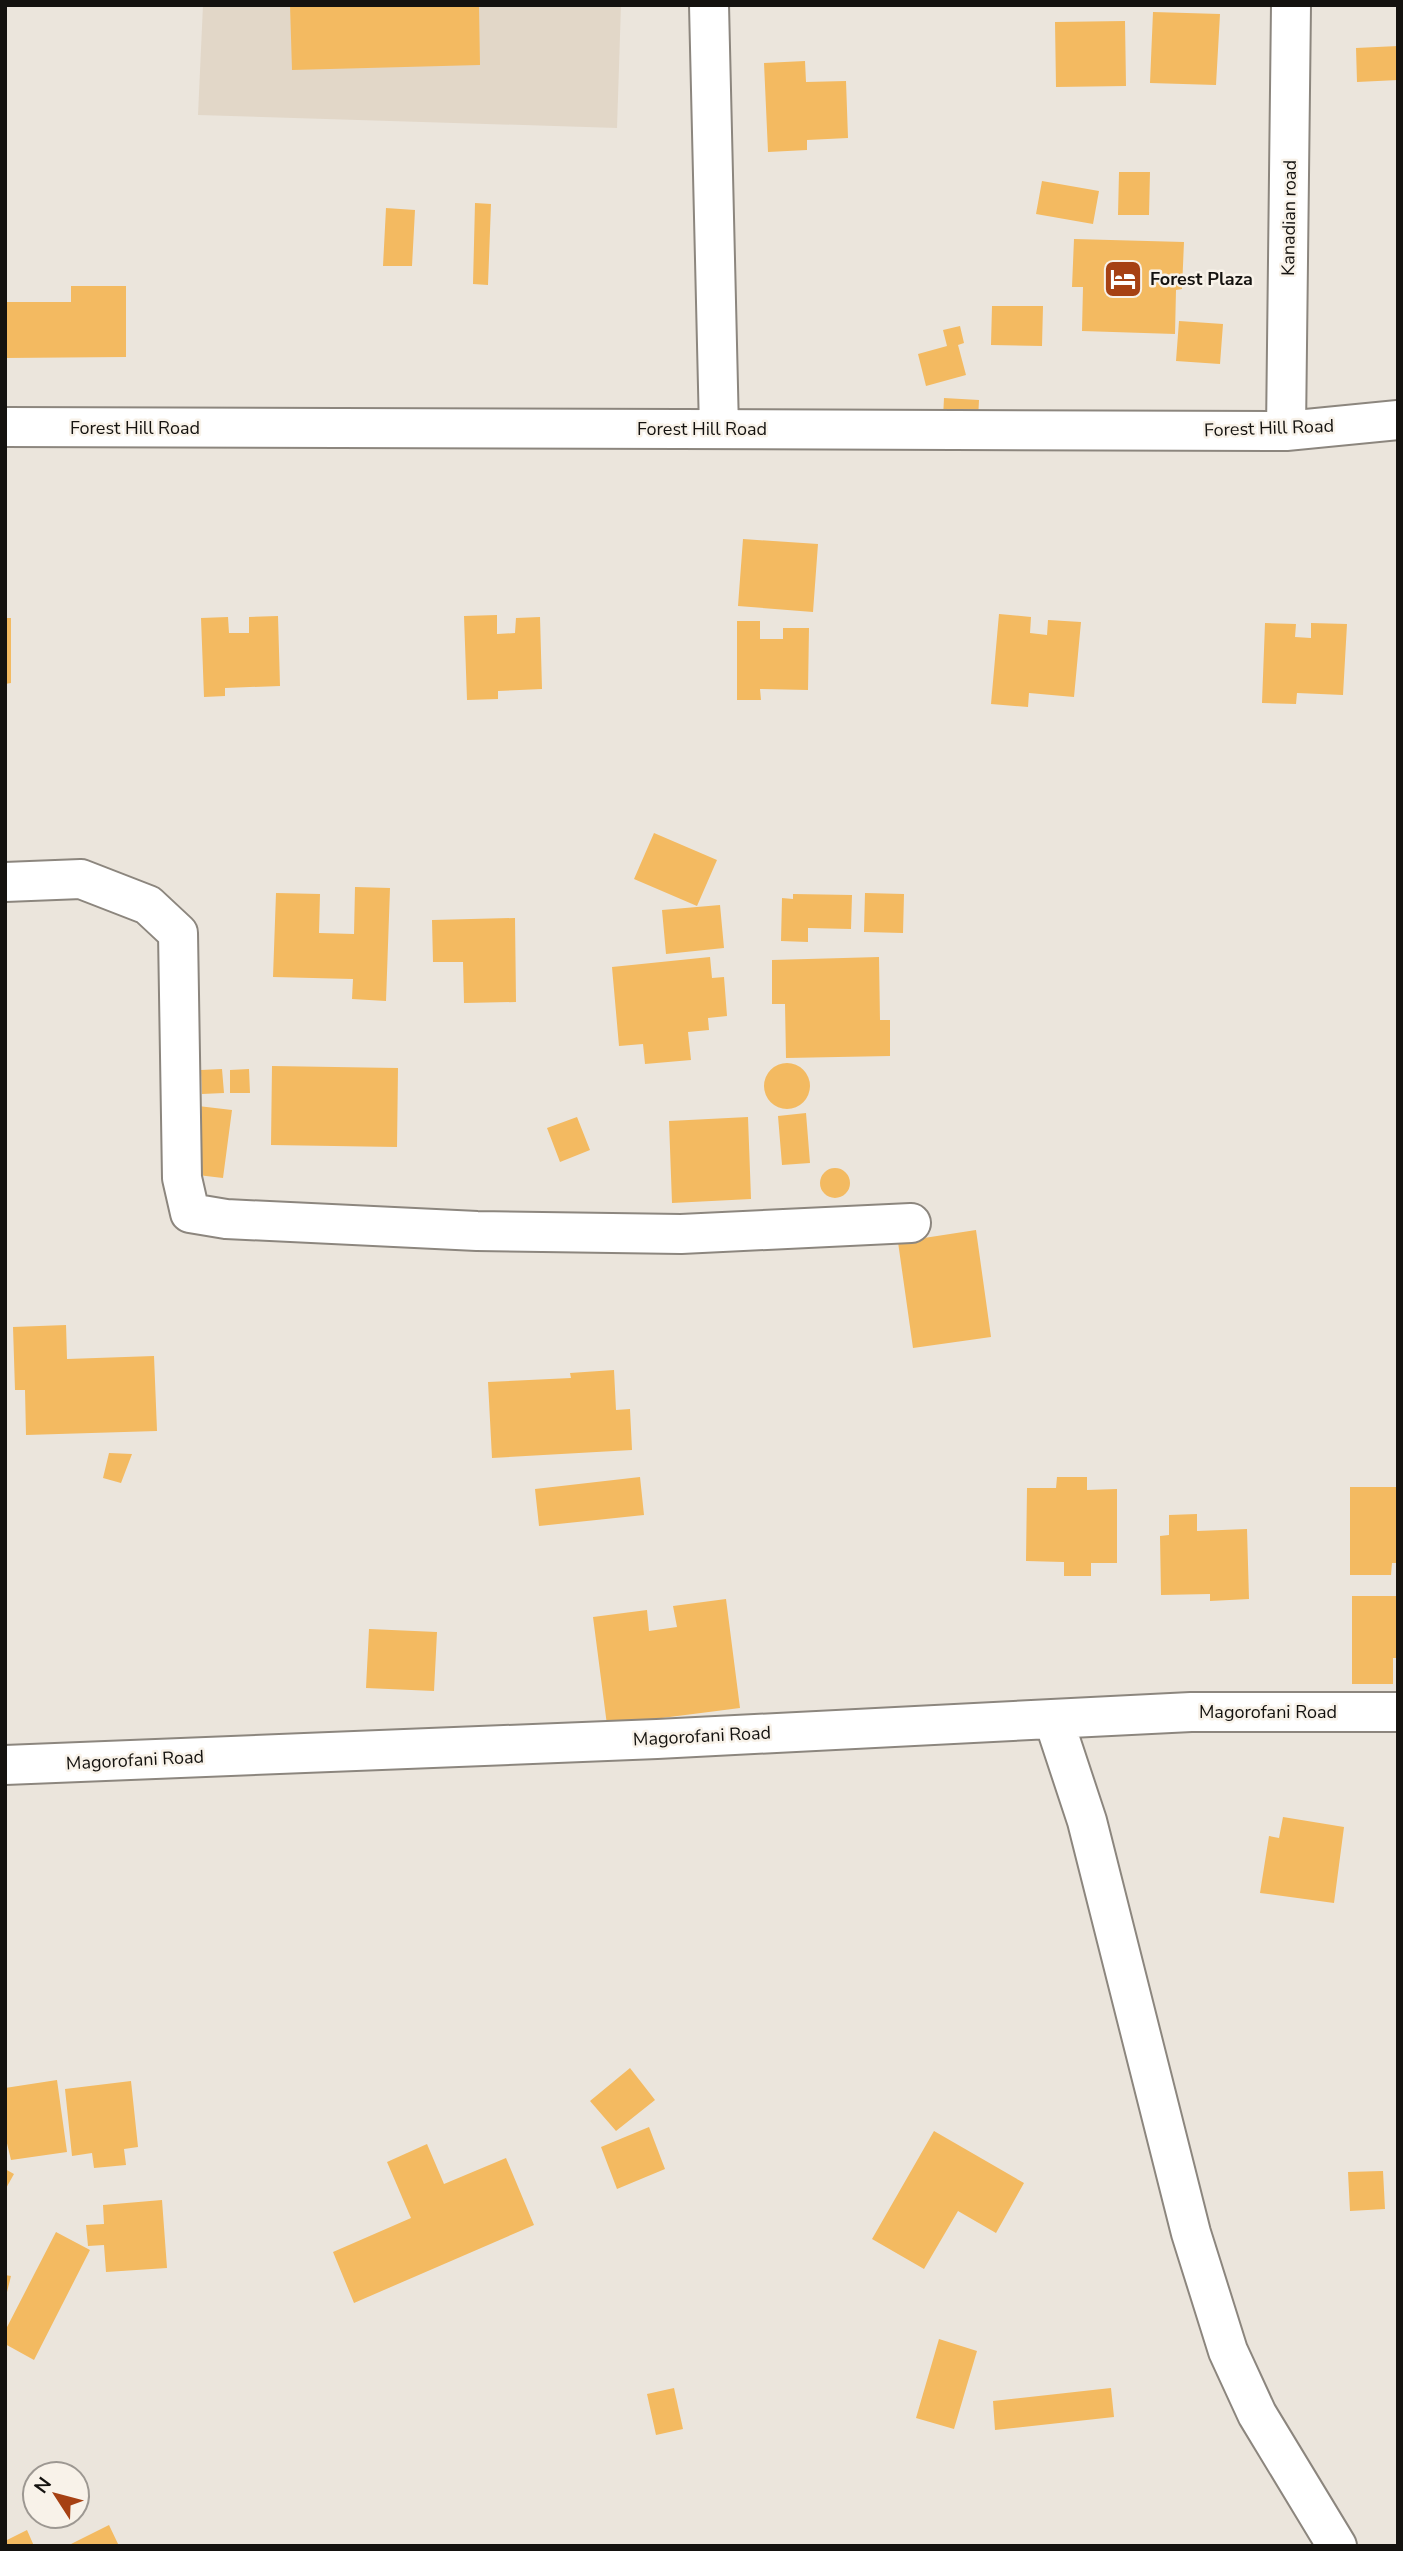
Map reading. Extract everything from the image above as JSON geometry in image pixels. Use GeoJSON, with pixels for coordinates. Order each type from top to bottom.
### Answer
{"type":"FeatureCollection","features":[{"type":"Feature","properties":{"kind":"street"},"geometry":{"type":"LineString","coordinates":[[709,5],[719,429]]}},
{"type":"Feature","properties":{"kind":"street","name":"Kanadian road"},"geometry":{"type":"LineString","coordinates":[[1286,431],[1291,5]]}},
{"type":"Feature","properties":{"kind":"street","name":"Forest Hill Road"},"geometry":{"type":"LineString","coordinates":[[5,427],[1286,431],[1398,421]]}},
{"type":"Feature","properties":{"kind":"street"},"geometry":{"type":"LineString","coordinates":[[5,882],[81,879],[148,905],[178,933],[182,1178],[190,1213],[226,1219],[477,1231],[681,1234],[911,1223]]}},
{"type":"Feature","properties":{"kind":"street","name":"Magorofani Road"},"geometry":{"type":"LineString","coordinates":[[5,1765],[1054,1721],[1191,1712],[1398,1712]]}},
{"type":"Feature","properties":{"kind":"street"},"geometry":{"type":"LineString","coordinates":[[1054,1721],[1087,1821],[1191,2233],[1228,2351],[1257,2414],[1337,2546]]}},
{"type":"Feature","properties":{"kind":"shaded area"},"geometry":{"type":"Polygon","coordinates":[[[203,5],[621,5],[617,128],[198,115],[203,5]]]}},
{"type":"Feature","properties":{"kind":"building"},"geometry":{"type":"Polygon","coordinates":[[[290,5],[479,5],[480,65],[292,70],[290,5]]]}},
{"type":"Feature","properties":{"kind":"building"},"geometry":{"type":"Polygon","coordinates":[[[1153,12],[1220,14],[1216,85],[1150,83],[1153,12]]]}},
{"type":"Feature","properties":{"kind":"building"},"geometry":{"type":"Polygon","coordinates":[[[1125,21],[1126,86],[1056,87],[1055,22],[1125,21]]]}},
{"type":"Feature","properties":{"kind":"building"},"geometry":{"type":"Polygon","coordinates":[[[1398,46],[1398,80],[1357,82],[1356,48],[1398,46]]]}},
{"type":"Feature","properties":{"kind":"building"},"geometry":{"type":"Polygon","coordinates":[[[805,61],[806,82],[846,81],[848,138],[807,140],[807,150],[768,152],[764,63],[805,61]]]}},
{"type":"Feature","properties":{"kind":"building"},"geometry":{"type":"Polygon","coordinates":[[[1119,172],[1150,172],[1149,215],[1118,215],[1119,172]]]}},
{"type":"Feature","properties":{"kind":"building"},"geometry":{"type":"Polygon","coordinates":[[[1042,181],[1099,191],[1093,224],[1036,214],[1042,181]]]}},
{"type":"Feature","properties":{"kind":"building"},"geometry":{"type":"Polygon","coordinates":[[[475,203],[491,204],[488,285],[473,284],[475,203]]]}},
{"type":"Feature","properties":{"kind":"building"},"geometry":{"type":"Polygon","coordinates":[[[386,208],[415,210],[412,266],[383,266],[386,208]]]}},
{"type":"Feature","properties":{"kind":"building"},"geometry":{"type":"Polygon","coordinates":[[[1074,239],[1184,242],[1182,289],[1176,290],[1175,334],[1082,331],[1083,287],[1072,287],[1074,239]]]}},
{"type":"Feature","properties":{"kind":"building"},"geometry":{"type":"Polygon","coordinates":[[[71,286],[126,286],[126,357],[5,358],[5,302],[71,302],[71,286]]]}},
{"type":"Feature","properties":{"kind":"building"},"geometry":{"type":"Polygon","coordinates":[[[992,306],[1043,306],[1042,346],[991,345],[992,306]]]}},
{"type":"Feature","properties":{"kind":"building"},"geometry":{"type":"Polygon","coordinates":[[[1179,321],[1223,324],[1220,364],[1176,361],[1179,321]]]}},
{"type":"Feature","properties":{"kind":"building"},"geometry":{"type":"Polygon","coordinates":[[[960,326],[964,343],[958,345],[966,375],[926,386],[918,354],[947,346],[943,330],[960,326]]]}},
{"type":"Feature","properties":{"kind":"building"},"geometry":{"type":"Polygon","coordinates":[[[944,398],[979,400],[978,420],[943,418],[944,398]]]}},
{"type":"Feature","properties":{"kind":"building"},"geometry":{"type":"Polygon","coordinates":[[[743,539],[818,544],[813,612],[738,606],[743,539]]]}},
{"type":"Feature","properties":{"kind":"building"},"geometry":{"type":"Polygon","coordinates":[[[999,614],[1031,617],[1030,633],[1047,635],[1048,620],[1081,622],[1074,697],[1029,693],[1028,707],[991,704],[999,614]]]}},
{"type":"Feature","properties":{"kind":"building"},"geometry":{"type":"Polygon","coordinates":[[[497,615],[497,634],[515,633],[516,618],[540,617],[542,689],[498,691],[498,699],[467,700],[464,616],[497,615]]]}},
{"type":"Feature","properties":{"kind":"building"},"geometry":{"type":"Polygon","coordinates":[[[278,616],[280,686],[225,688],[225,696],[204,697],[201,618],[228,617],[229,633],[249,633],[249,617],[278,616]]]}},
{"type":"Feature","properties":{"kind":"building"},"geometry":{"type":"Polygon","coordinates":[[[5,618],[11,618],[11,683],[5,684],[5,618]]]}},
{"type":"Feature","properties":{"kind":"building"},"geometry":{"type":"Polygon","coordinates":[[[737,621],[760,621],[760,639],[783,639],[783,628],[809,628],[808,690],[760,689],[761,700],[737,700],[737,621]]]}},
{"type":"Feature","properties":{"kind":"building"},"geometry":{"type":"Polygon","coordinates":[[[1265,623],[1296,624],[1295,637],[1311,638],[1311,623],[1347,624],[1343,695],[1297,693],[1296,704],[1262,703],[1265,623]]]}},
{"type":"Feature","properties":{"kind":"building"},"geometry":{"type":"Polygon","coordinates":[[[654,833],[717,860],[697,906],[634,879],[654,833]]]}},
{"type":"Feature","properties":{"kind":"building"},"geometry":{"type":"Polygon","coordinates":[[[355,887],[390,888],[386,1001],[352,999],[353,979],[273,977],[276,893],[320,894],[319,933],[354,934],[355,887]]]}},
{"type":"Feature","properties":{"kind":"building"},"geometry":{"type":"Polygon","coordinates":[[[865,893],[904,894],[903,933],[864,932],[865,893]]]}},
{"type":"Feature","properties":{"kind":"building"},"geometry":{"type":"Polygon","coordinates":[[[793,894],[852,895],[851,929],[808,928],[808,942],[781,941],[782,898],[793,899],[793,894]]]}},
{"type":"Feature","properties":{"kind":"building"},"geometry":{"type":"Polygon","coordinates":[[[720,905],[724,948],[666,954],[662,910],[720,905]]]}},
{"type":"Feature","properties":{"kind":"building"},"geometry":{"type":"Polygon","coordinates":[[[515,918],[516,1002],[464,1003],[463,962],[433,962],[432,920],[515,918]]]}},
{"type":"Feature","properties":{"kind":"building"},"geometry":{"type":"Polygon","coordinates":[[[710,957],[712,978],[724,977],[727,1016],[708,1018],[709,1030],[688,1032],[691,1060],[645,1064],[643,1044],[619,1046],[612,967],[710,957]]]}},
{"type":"Feature","properties":{"kind":"building"},"geometry":{"type":"Polygon","coordinates":[[[879,957],[880,1020],[890,1020],[890,1056],[786,1058],[785,1004],[772,1004],[772,960],[879,957]]]}},
{"type":"Feature","properties":{"kind":"building"},"geometry":{"type":"Polygon","coordinates":[[[787,1063],[804,1069],[810,1086],[804,1103],[787,1109],[770,1103],[764,1086],[770,1069],[787,1063]]]}},
{"type":"Feature","properties":{"kind":"building"},"geometry":{"type":"Polygon","coordinates":[[[272,1066],[398,1068],[397,1147],[271,1145],[272,1066]]]}},
{"type":"Feature","properties":{"kind":"building"},"geometry":{"type":"Polygon","coordinates":[[[222,1069],[224,1093],[202,1094],[201,1070],[222,1069]]]}},
{"type":"Feature","properties":{"kind":"building"},"geometry":{"type":"Polygon","coordinates":[[[249,1069],[250,1093],[230,1093],[230,1070],[249,1069]]]}},
{"type":"Feature","properties":{"kind":"building"},"geometry":{"type":"Polygon","coordinates":[[[198,1106],[232,1110],[223,1178],[189,1174],[198,1106]]]}},
{"type":"Feature","properties":{"kind":"building"},"geometry":{"type":"Polygon","coordinates":[[[806,1113],[810,1163],[782,1165],[778,1116],[806,1113]]]}},
{"type":"Feature","properties":{"kind":"building"},"geometry":{"type":"Polygon","coordinates":[[[577,1117],[590,1150],[560,1162],[547,1128],[577,1117]]]}},
{"type":"Feature","properties":{"kind":"building"},"geometry":{"type":"Polygon","coordinates":[[[748,1117],[751,1199],[672,1203],[669,1121],[748,1117]]]}},
{"type":"Feature","properties":{"kind":"building"},"geometry":{"type":"Polygon","coordinates":[[[835,1168],[846,1172],[850,1183],[846,1194],[835,1198],[824,1194],[820,1183],[824,1172],[835,1168]]]}},
{"type":"Feature","properties":{"kind":"building"},"geometry":{"type":"Polygon","coordinates":[[[976,1230],[991,1337],[913,1348],[898,1242],[976,1230]]]}},
{"type":"Feature","properties":{"kind":"building"},"geometry":{"type":"Polygon","coordinates":[[[66,1325],[67,1359],[154,1356],[157,1431],[26,1435],[25,1390],[15,1390],[13,1327],[66,1325]]]}},
{"type":"Feature","properties":{"kind":"building"},"geometry":{"type":"Polygon","coordinates":[[[614,1370],[616,1410],[630,1409],[632,1450],[492,1458],[488,1382],[571,1378],[570,1373],[614,1370]]]}},
{"type":"Feature","properties":{"kind":"building"},"geometry":{"type":"Polygon","coordinates":[[[109,1453],[132,1454],[121,1483],[103,1478],[109,1453]]]}},
{"type":"Feature","properties":{"kind":"building"},"geometry":{"type":"Polygon","coordinates":[[[640,1477],[644,1515],[539,1526],[535,1489],[640,1477]]]}},
{"type":"Feature","properties":{"kind":"building"},"geometry":{"type":"Polygon","coordinates":[[[1057,1477],[1087,1477],[1087,1490],[1117,1489],[1117,1563],[1091,1563],[1091,1576],[1064,1576],[1064,1562],[1026,1561],[1027,1488],[1056,1488],[1057,1477]]]}},
{"type":"Feature","properties":{"kind":"building"},"geometry":{"type":"Polygon","coordinates":[[[1350,1487],[1398,1487],[1398,1563],[1392,1563],[1391,1575],[1350,1575],[1350,1487]]]}},
{"type":"Feature","properties":{"kind":"building"},"geometry":{"type":"Polygon","coordinates":[[[1197,1514],[1197,1531],[1247,1529],[1249,1599],[1210,1601],[1210,1594],[1161,1595],[1160,1536],[1169,1535],[1169,1515],[1197,1514]]]}},
{"type":"Feature","properties":{"kind":"building"},"geometry":{"type":"Polygon","coordinates":[[[1352,1596],[1398,1596],[1398,1658],[1393,1658],[1393,1684],[1352,1684],[1352,1596]]]}},
{"type":"Feature","properties":{"kind":"building"},"geometry":{"type":"Polygon","coordinates":[[[726,1599],[740,1708],[607,1725],[593,1617],[647,1610],[649,1631],[677,1627],[673,1606],[726,1599]]]}},
{"type":"Feature","properties":{"kind":"building"},"geometry":{"type":"Polygon","coordinates":[[[369,1629],[437,1632],[434,1691],[366,1688],[369,1629]]]}},
{"type":"Feature","properties":{"kind":"building"},"geometry":{"type":"Polygon","coordinates":[[[1283,1817],[1344,1827],[1334,1903],[1260,1893],[1269,1836],[1279,1838],[1283,1817]]]}},
{"type":"Feature","properties":{"kind":"building"},"geometry":{"type":"Polygon","coordinates":[[[630,2068],[655,2100],[616,2131],[590,2101],[630,2068]]]}},
{"type":"Feature","properties":{"kind":"building"},"geometry":{"type":"Polygon","coordinates":[[[57,2080],[67,2152],[11,2160],[5,2135],[5,2088],[57,2080]]]}},
{"type":"Feature","properties":{"kind":"building"},"geometry":{"type":"Polygon","coordinates":[[[131,2081],[138,2147],[124,2149],[126,2165],[94,2168],[92,2153],[72,2156],[65,2089],[131,2081]]]}},
{"type":"Feature","properties":{"kind":"building"},"geometry":{"type":"Polygon","coordinates":[[[649,2127],[665,2169],[617,2189],[601,2147],[649,2127]]]}},
{"type":"Feature","properties":{"kind":"building"},"geometry":{"type":"Polygon","coordinates":[[[934,2131],[1024,2183],[996,2233],[958,2211],[924,2269],[872,2239],[934,2131]]]}},
{"type":"Feature","properties":{"kind":"building"},"geometry":{"type":"Polygon","coordinates":[[[427,2144],[444,2184],[506,2158],[534,2225],[354,2303],[333,2252],[411,2218],[387,2162],[427,2144]]]}},
{"type":"Feature","properties":{"kind":"building"},"geometry":{"type":"Polygon","coordinates":[[[5,2169],[14,2174],[5,2190],[5,2169]]]}},
{"type":"Feature","properties":{"kind":"building"},"geometry":{"type":"Polygon","coordinates":[[[1383,2171],[1385,2209],[1350,2211],[1348,2172],[1383,2171]]]}},
{"type":"Feature","properties":{"kind":"building"},"geometry":{"type":"Polygon","coordinates":[[[162,2200],[167,2268],[106,2272],[104,2245],[88,2246],[86,2225],[104,2224],[103,2205],[162,2200]]]}},
{"type":"Feature","properties":{"kind":"building"},"geometry":{"type":"Polygon","coordinates":[[[56,2232],[90,2250],[34,2360],[5,2344],[5,2331],[56,2232]]]}},
{"type":"Feature","properties":{"kind":"building"},"geometry":{"type":"Polygon","coordinates":[[[5,2275],[11,2276],[6,2296],[5,2296],[5,2275]]]}},
{"type":"Feature","properties":{"kind":"building"},"geometry":{"type":"Polygon","coordinates":[[[939,2339],[977,2351],[954,2429],[916,2418],[939,2339]]]}},
{"type":"Feature","properties":{"kind":"building"},"geometry":{"type":"Polygon","coordinates":[[[674,2388],[683,2429],[656,2435],[647,2394],[674,2388]]]}},
{"type":"Feature","properties":{"kind":"building"},"geometry":{"type":"Polygon","coordinates":[[[1111,2388],[1114,2417],[995,2430],[993,2401],[1111,2388]]]}},
{"type":"Feature","properties":{"kind":"building"},"geometry":{"type":"Polygon","coordinates":[[[109,2525],[119,2546],[67,2546],[109,2525]]]}},
{"type":"Feature","properties":{"kind":"building"},"geometry":{"type":"Polygon","coordinates":[[[27,2530],[34,2546],[5,2546],[5,2541],[27,2530]]]}},
{"type":"Feature","properties":{"kind":"place","name":"Forest Plaza"},"geometry":{"type":"Point","coordinates":[1123,279]}}]}
